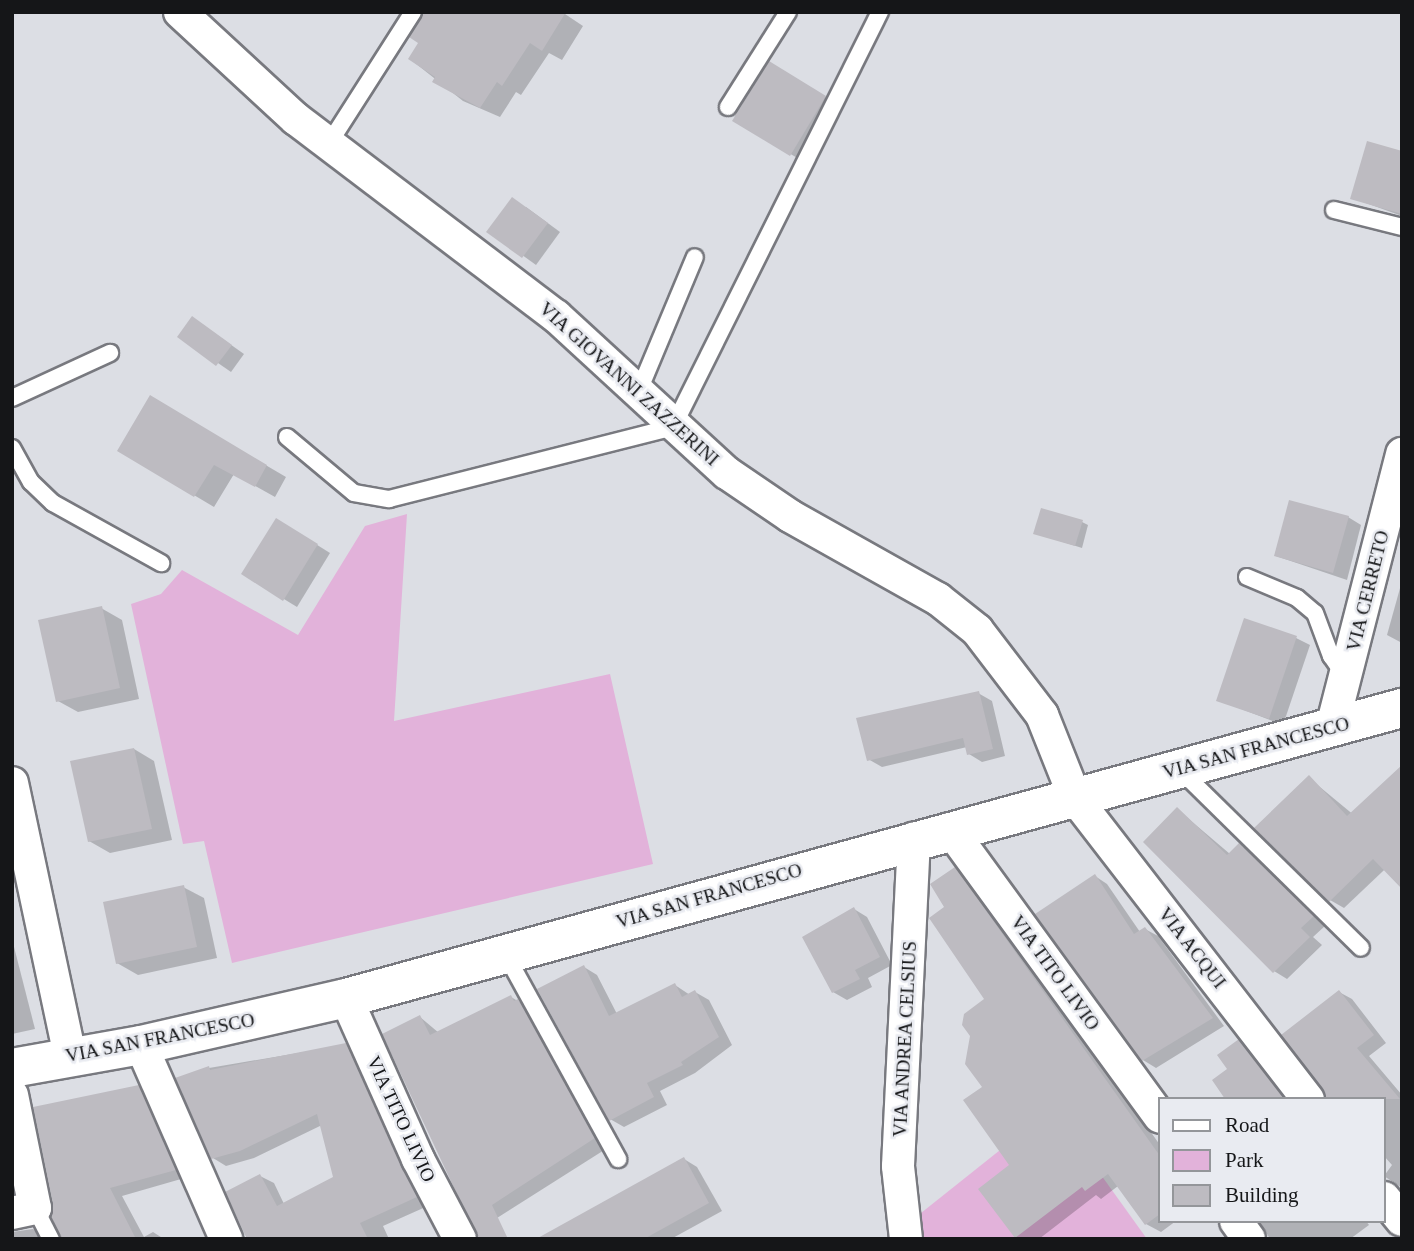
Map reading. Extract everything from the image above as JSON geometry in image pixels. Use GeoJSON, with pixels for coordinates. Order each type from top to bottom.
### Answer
{"type":"FeatureCollection","features":[{"type":"Feature","properties":{"kind":"main road","name":"VIA SAN FRANCESCO"},"geometry":{"type":"LineString","coordinates":[[12,1068],[141,1045],[346,998],[932,833],[1075,798],[1402,708]]}},
{"type":"Feature","properties":{"kind":"street","name":"VIA GIOVANNI ZAZZERINI"},"geometry":{"type":"LineString","coordinates":[[180,12],[226,60],[328,145],[531,295],[673,427],[759,496],[938,599],[977,630],[1042,715],[1075,798]]}},
{"type":"Feature","properties":{"kind":"street","name":"VIA CERRETO"},"geometry":{"type":"LineString","coordinates":[[1332,727],[1402,454]]}},
{"type":"Feature","properties":{"kind":"street"},"geometry":{"type":"LineString","coordinates":[[12,783],[70,1056]]}},
{"type":"Feature","properties":{"kind":"street","name":"VIA ACQUI"},"geometry":{"type":"LineString","coordinates":[[1075,798],[1306,1097]]}},
{"type":"Feature","properties":{"kind":"street","name":"VIA TITO LIVIO"},"geometry":{"type":"LineString","coordinates":[[932,833],[1158,1115]]}},
{"type":"Feature","properties":{"kind":"street","name":"VIA ANDREA CELSIUS"},"geometry":{"type":"LineString","coordinates":[[906,1239],[898,1166],[932,833]]}},
{"type":"Feature","properties":{"kind":"street","name":"VIA TITO LIVIO"},"geometry":{"type":"LineString","coordinates":[[346,998],[418,1159],[460,1239]]}},
{"type":"Feature","properties":{"kind":"street"},"geometry":{"type":"LineString","coordinates":[[141,1045],[226,1239]]}},
{"type":"Feature","properties":{"kind":"street"},"geometry":{"type":"LineString","coordinates":[[12,1096],[23,1211]]}},
{"type":"Feature","properties":{"kind":"street"},"geometry":{"type":"LineString","coordinates":[[1386,1200],[1402,1220]]}},
{"type":"Feature","properties":{"kind":"street"},"geometry":{"type":"LineString","coordinates":[[1237,1223],[1249,1239]]}},
{"type":"Feature","properties":{"kind":"lane"},"geometry":{"type":"LineString","coordinates":[[328,145],[413,12]]}},
{"type":"Feature","properties":{"kind":"lane"},"geometry":{"type":"LineString","coordinates":[[728,107],[788,12]]}},
{"type":"Feature","properties":{"kind":"lane"},"geometry":{"type":"LineString","coordinates":[[287,437],[354,493],[389,499],[673,427],[880,12]]}},
{"type":"Feature","properties":{"kind":"lane"},"geometry":{"type":"LineString","coordinates":[[1334,210],[1402,227]]}},
{"type":"Feature","properties":{"kind":"lane"},"geometry":{"type":"LineString","coordinates":[[638,393],[695,257]]}},
{"type":"Feature","properties":{"kind":"lane"},"geometry":{"type":"LineString","coordinates":[[12,398],[110,353]]}},
{"type":"Feature","properties":{"kind":"lane"},"geometry":{"type":"LineString","coordinates":[[12,448],[31,482],[53,503],[161,563]]}},
{"type":"Feature","properties":{"kind":"lane"},"geometry":{"type":"LineString","coordinates":[[1247,577],[1297,598],[1315,613],[1332,656],[1346,677]]}},
{"type":"Feature","properties":{"kind":"lane"},"geometry":{"type":"LineString","coordinates":[[1179,769],[1361,948]]}},
{"type":"Feature","properties":{"kind":"lane"},"geometry":{"type":"LineString","coordinates":[[505,953],[618,1159]]}},
{"type":"Feature","properties":{"kind":"lane"},"geometry":{"type":"LineString","coordinates":[[23,1211],[51,1239]]}},
{"type":"Feature","properties":{"kind":"green space"},"geometry":{"type":"Polygon","coordinates":[[[407,514],[394,721],[610,674],[653,864],[232,963],[204,841],[183,844],[131,604],[161,594],[182,570],[298,635],[365,526],[407,514]]]}},
{"type":"Feature","properties":{"kind":"green space"},"geometry":{"type":"Polygon","coordinates":[[[1053,1108],[1147,1239],[917,1239],[916,1217],[1053,1108]]]}},
{"type":"Feature","properties":{"kind":"building"},"geometry":{"type":"Polygon","coordinates":[[[423,12],[566,12],[542,51],[530,43],[502,86],[497,82],[480,108],[432,82],[435,77],[408,59],[418,43],[409,37],[423,12]]]}},
{"type":"Feature","properties":{"kind":"building"},"geometry":{"type":"Polygon","coordinates":[[[769,61],[826,96],[790,156],[732,121],[769,61]]]}},
{"type":"Feature","properties":{"kind":"building"},"geometry":{"type":"Polygon","coordinates":[[[1367,141],[1402,151],[1402,214],[1350,199],[1367,141]]]}},
{"type":"Feature","properties":{"kind":"building"},"geometry":{"type":"Polygon","coordinates":[[[512,197],[548,223],[522,258],[486,232],[512,197]]]}},
{"type":"Feature","properties":{"kind":"building"},"geometry":{"type":"Polygon","coordinates":[[[192,316],[232,345],[216,366],[177,337],[192,316]]]}},
{"type":"Feature","properties":{"kind":"building"},"geometry":{"type":"Polygon","coordinates":[[[150,395],[267,465],[255,487],[214,465],[194,497],[117,451],[150,395]]]}},
{"type":"Feature","properties":{"kind":"building"},"geometry":{"type":"Polygon","coordinates":[[[1289,500],[1349,516],[1333,573],[1274,556],[1289,500]]]}},
{"type":"Feature","properties":{"kind":"building"},"geometry":{"type":"Polygon","coordinates":[[[1041,508],[1083,520],[1075,546],[1033,534],[1041,508]]]}},
{"type":"Feature","properties":{"kind":"building"},"geometry":{"type":"Polygon","coordinates":[[[276,518],[318,544],[283,601],[241,574],[276,518]]]}},
{"type":"Feature","properties":{"kind":"building"},"geometry":{"type":"Polygon","coordinates":[[[102,606],[120,688],[56,702],[38,620],[102,606]]]}},
{"type":"Feature","properties":{"kind":"building"},"geometry":{"type":"Polygon","coordinates":[[[1244,618],[1297,636],[1269,719],[1216,701],[1244,618]]]}},
{"type":"Feature","properties":{"kind":"building"},"geometry":{"type":"Polygon","coordinates":[[[979,691],[993,749],[967,755],[963,738],[867,761],[856,718],[979,691]]]}},
{"type":"Feature","properties":{"kind":"building"},"geometry":{"type":"Polygon","coordinates":[[[134,748],[152,829],[88,842],[70,761],[134,748]]]}},
{"type":"Feature","properties":{"kind":"building"},"geometry":{"type":"Polygon","coordinates":[[[1402,765],[1402,889],[1373,859],[1329,902],[1254,828],[1309,775],[1347,816],[1402,765]]]}},
{"type":"Feature","properties":{"kind":"building"},"geometry":{"type":"Polygon","coordinates":[[[1177,807],[1227,855],[1239,843],[1314,916],[1301,928],[1310,937],[1273,973],[1143,842],[1177,807]]]}},
{"type":"Feature","properties":{"kind":"building"},"geometry":{"type":"Polygon","coordinates":[[[955,867],[1158,1153],[1158,1215],[1145,1225],[1108,1174],[1085,1191],[1082,1187],[1015,1238],[978,1189],[1009,1165],[963,1100],[982,1087],[965,1064],[970,1036],[962,1025],[964,1014],[984,999],[929,918],[944,907],[930,884],[955,867]]]}},
{"type":"Feature","properties":{"kind":"building"},"geometry":{"type":"Polygon","coordinates":[[[1095,874],[1134,934],[1145,927],[1213,1018],[1142,1061],[1035,914],[1095,874]]]}},
{"type":"Feature","properties":{"kind":"building"},"geometry":{"type":"Polygon","coordinates":[[[184,885],[197,947],[116,964],[103,902],[184,885]]]}},
{"type":"Feature","properties":{"kind":"building"},"geometry":{"type":"Polygon","coordinates":[[[854,907],[880,957],[855,970],[860,979],[832,993],[802,937],[854,907]]]}},
{"type":"Feature","properties":{"kind":"building"},"geometry":{"type":"Polygon","coordinates":[[[584,965],[609,1016],[675,983],[682,997],[695,990],[719,1037],[681,1062],[683,1065],[647,1083],[654,1097],[609,1121],[537,989],[584,965]]]}},
{"type":"Feature","properties":{"kind":"building"},"geometry":{"type":"Polygon","coordinates":[[[1339,990],[1374,1035],[1357,1048],[1400,1099],[1325,1097],[1281,1035],[1339,990]]]}},
{"type":"Feature","properties":{"kind":"building"},"geometry":{"type":"Polygon","coordinates":[[[511,995],[514,1001],[518,999],[595,1138],[492,1205],[508,1239],[478,1239],[382,1034],[420,1015],[430,1035],[511,995]]]}},
{"type":"Feature","properties":{"kind":"building"},"geometry":{"type":"Polygon","coordinates":[[[1239,1039],[1283,1097],[1224,1097],[1212,1080],[1227,1069],[1217,1055],[1239,1039]]]}},
{"type":"Feature","properties":{"kind":"building"},"geometry":{"type":"Polygon","coordinates":[[[346,1043],[417,1197],[360,1223],[368,1239],[247,1239],[225,1192],[260,1174],[277,1206],[333,1177],[317,1114],[240,1151],[211,1159],[175,1078],[209,1066],[210,1070],[346,1043]]]}},
{"type":"Feature","properties":{"kind":"building"},"geometry":{"type":"Polygon","coordinates":[[[139,1085],[176,1170],[110,1188],[136,1239],[61,1239],[51,1216],[53,1204],[33,1107],[139,1085]]]}},
{"type":"Feature","properties":{"kind":"building"},"geometry":{"type":"Polygon","coordinates":[[[684,1157],[709,1203],[644,1239],[536,1239],[684,1157]]]}}]}
